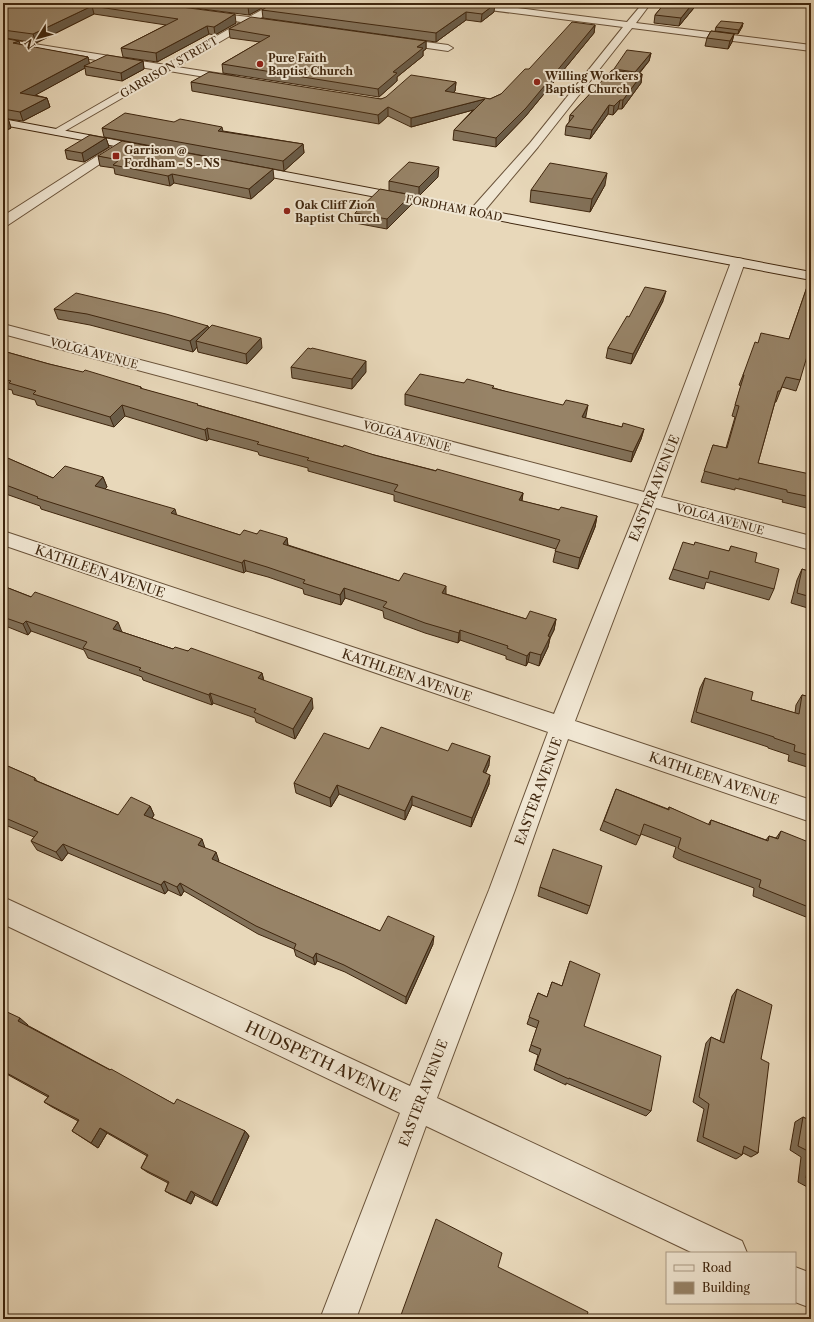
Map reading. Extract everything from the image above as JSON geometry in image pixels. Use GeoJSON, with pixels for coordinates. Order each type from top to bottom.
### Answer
{"type":"FeatureCollection","features":[{"type":"Feature","properties":{"kind":"street","name":"GARRISON STREET"},"geometry":{"type":"LineString","coordinates":[[58,132],[280,3]]}},
{"type":"Feature","properties":{"kind":"street"},"geometry":{"type":"LineString","coordinates":[[458,3],[811,48]]}},
{"type":"Feature","properties":{"kind":"street"},"geometry":{"type":"LineString","coordinates":[[476,212],[534,145],[647,3]]}},
{"type":"Feature","properties":{"kind":"street"},"geometry":{"type":"LineString","coordinates":[[196,13],[282,25]]}},
{"type":"Feature","properties":{"kind":"street"},"geometry":{"type":"LineString","coordinates":[[385,39],[448,48]]}},
{"type":"Feature","properties":{"kind":"street"},"geometry":{"type":"LineString","coordinates":[[3,42],[244,81]]}},
{"type":"Feature","properties":{"kind":"street"},"geometry":{"type":"LineString","coordinates":[[3,122],[162,152]]}},
{"type":"Feature","properties":{"kind":"street"},"geometry":{"type":"LineString","coordinates":[[3,222],[123,144]]}},
{"type":"Feature","properties":{"kind":"street","name":"FORDHAM ROAD"},"geometry":{"type":"LineString","coordinates":[[233,165],[811,276]]}},
{"type":"Feature","properties":{"kind":"street","name":"EASTER AVENUE"},"geometry":{"type":"LineString","coordinates":[[338,1319],[418,1106],[502,890],[561,727],[614,588],[650,500],[738,262]]}},
{"type":"Feature","properties":{"kind":"street","name":"VOLGA AVENUE"},"geometry":{"type":"LineString","coordinates":[[3,329],[811,543]]}},
{"type":"Feature","properties":{"kind":"street","name":"KATHLEEN AVENUE"},"geometry":{"type":"LineString","coordinates":[[3,538],[811,811]]}},
{"type":"Feature","properties":{"kind":"street","name":"HUDSPETH AVENUE"},"geometry":{"type":"LineString","coordinates":[[3,910],[728,1252]]}},
{"type":"Feature","properties":{"kind":"street"},"geometry":{"type":"LineString","coordinates":[[796,1284],[811,1291]]}},
{"type":"Feature","properties":{"kind":"building"},"geometry":{"type":"Polygon","coordinates":[[[3,3],[151,3],[235,14],[214,27],[207,26],[156,53],[121,48],[178,19],[92,6],[33,34],[3,30],[3,3]]]}},
{"type":"Feature","properties":{"kind":"building"},"geometry":{"type":"Polygon","coordinates":[[[216,3],[255,3],[248,7],[216,3]]]}},
{"type":"Feature","properties":{"kind":"building"},"geometry":{"type":"Polygon","coordinates":[[[273,3],[495,4],[482,14],[466,12],[436,33],[262,10],[273,3]]]}},
{"type":"Feature","properties":{"kind":"building"},"geometry":{"type":"Polygon","coordinates":[[[665,3],[693,3],[681,18],[655,15],[665,3]]]}},
{"type":"Feature","properties":{"kind":"building"},"geometry":{"type":"Polygon","coordinates":[[[251,17],[426,41],[417,47],[423,48],[393,72],[397,73],[378,89],[222,64],[270,36],[229,29],[251,17]]]}},
{"type":"Feature","properties":{"kind":"building"},"geometry":{"type":"Polygon","coordinates":[[[721,21],[743,23],[739,30],[716,27],[721,21]]]}},
{"type":"Feature","properties":{"kind":"building"},"geometry":{"type":"Polygon","coordinates":[[[572,22],[595,25],[526,108],[496,138],[454,130],[485,99],[411,118],[388,107],[378,115],[191,82],[209,72],[381,99],[386,97],[411,75],[456,82],[445,91],[490,99],[501,94],[525,69],[529,69],[572,22]]]}},
{"type":"Feature","properties":{"kind":"building"},"geometry":{"type":"Polygon","coordinates":[[[711,31],[734,34],[730,41],[707,38],[711,31]]]}},
{"type":"Feature","properties":{"kind":"building"},"geometry":{"type":"Polygon","coordinates":[[[3,38],[19,41],[13,43],[88,57],[20,93],[47,98],[20,112],[3,109],[3,38]]]}},
{"type":"Feature","properties":{"kind":"building"},"geometry":{"type":"Polygon","coordinates":[[[627,50],[651,53],[635,72],[614,69],[627,50]]]}},
{"type":"Feature","properties":{"kind":"building"},"geometry":{"type":"Polygon","coordinates":[[[107,55],[143,61],[121,73],[84,66],[107,55]]]}},
{"type":"Feature","properties":{"kind":"building"},"geometry":{"type":"Polygon","coordinates":[[[612,70],[642,74],[623,100],[620,100],[614,106],[609,105],[592,130],[566,126],[574,116],[570,115],[612,70]]]}},
{"type":"Feature","properties":{"kind":"building"},"geometry":{"type":"Polygon","coordinates":[[[125,113],[174,122],[180,119],[222,127],[218,131],[303,144],[283,161],[102,128],[125,113]]]}},
{"type":"Feature","properties":{"kind":"building"},"geometry":{"type":"Polygon","coordinates":[[[90,135],[106,138],[82,153],[65,150],[90,135]]]}},
{"type":"Feature","properties":{"kind":"building"},"geometry":{"type":"Polygon","coordinates":[[[122,141],[273,169],[249,189],[172,174],[168,176],[113,165],[119,160],[98,156],[122,141]]]}},
{"type":"Feature","properties":{"kind":"building"},"geometry":{"type":"Polygon","coordinates":[[[409,162],[439,167],[419,187],[389,181],[409,162]]]}},
{"type":"Feature","properties":{"kind":"building"},"geometry":{"type":"Polygon","coordinates":[[[550,163],[607,173],[592,199],[531,190],[550,163]]]}},
{"type":"Feature","properties":{"kind":"building"},"geometry":{"type":"Polygon","coordinates":[[[380,189],[411,195],[387,219],[355,213],[380,189]]]}},
{"type":"Feature","properties":{"kind":"building"},"geometry":{"type":"Polygon","coordinates":[[[808,284],[811,285],[811,343],[800,380],[786,377],[780,391],[778,391],[758,463],[810,474],[811,497],[787,492],[787,490],[739,478],[739,480],[704,471],[713,445],[727,448],[739,406],[735,405],[743,375],[755,342],[758,343],[761,333],[789,339],[808,284]]]}},
{"type":"Feature","properties":{"kind":"building"},"geometry":{"type":"Polygon","coordinates":[[[645,287],[666,291],[633,354],[608,348],[627,316],[629,317],[645,287]]]}},
{"type":"Feature","properties":{"kind":"building"},"geometry":{"type":"Polygon","coordinates":[[[76,293],[166,314],[208,326],[190,341],[87,314],[54,309],[76,293]]]}},
{"type":"Feature","properties":{"kind":"building"},"geometry":{"type":"Polygon","coordinates":[[[212,325],[261,338],[246,354],[196,341],[212,325]]]}},
{"type":"Feature","properties":{"kind":"building"},"geometry":{"type":"Polygon","coordinates":[[[308,348],[366,361],[352,379],[291,367],[308,348]]]}},
{"type":"Feature","properties":{"kind":"building"},"geometry":{"type":"Polygon","coordinates":[[[3,351],[83,372],[85,370],[141,387],[140,388],[343,447],[344,445],[374,455],[436,471],[437,469],[523,493],[519,500],[559,510],[561,507],[597,516],[580,558],[555,551],[560,540],[394,491],[398,485],[307,460],[309,458],[257,444],[259,442],[207,428],[205,430],[122,405],[110,417],[33,394],[36,391],[9,383],[11,381],[3,379],[3,351]]]}},
{"type":"Feature","properties":{"kind":"building"},"geometry":{"type":"Polygon","coordinates":[[[420,374],[464,383],[467,379],[494,386],[492,388],[563,405],[566,400],[588,405],[582,417],[622,427],[623,423],[644,429],[633,452],[405,394],[420,374]]]}},
{"type":"Feature","properties":{"kind":"building"},"geometry":{"type":"Polygon","coordinates":[[[3,456],[53,478],[65,466],[103,477],[95,486],[175,509],[171,513],[240,535],[244,530],[257,534],[260,530],[287,538],[283,544],[399,581],[404,573],[446,586],[442,593],[526,619],[530,611],[556,619],[548,636],[550,637],[541,655],[530,652],[527,656],[507,648],[508,646],[460,630],[459,633],[425,623],[383,607],[387,602],[344,588],[340,595],[303,583],[305,580],[267,567],[244,560],[242,563],[37,498],[38,497],[3,484],[3,456]]]}},
{"type":"Feature","properties":{"kind":"building"},"geometry":{"type":"Polygon","coordinates":[[[683,542],[694,545],[695,542],[729,551],[731,546],[757,553],[755,562],[779,569],[774,589],[710,571],[708,579],[673,569],[683,542]]]}},
{"type":"Feature","properties":{"kind":"building"},"geometry":{"type":"Polygon","coordinates":[[[802,569],[811,572],[811,597],[797,593],[802,569]]]}},
{"type":"Feature","properties":{"kind":"building"},"geometry":{"type":"Polygon","coordinates":[[[3,586],[31,597],[35,592],[118,622],[113,629],[173,649],[175,647],[188,651],[191,648],[262,673],[258,678],[312,698],[293,729],[254,712],[256,709],[210,693],[209,695],[139,670],[141,668],[83,648],[87,642],[26,621],[23,624],[3,617],[3,586]]]}},
{"type":"Feature","properties":{"kind":"building"},"geometry":{"type":"Polygon","coordinates":[[[705,678],[753,692],[751,700],[799,714],[802,695],[811,697],[811,756],[794,751],[795,745],[696,712],[705,678]]]}},
{"type":"Feature","properties":{"kind":"building"},"geometry":{"type":"Polygon","coordinates":[[[381,727],[448,751],[452,743],[490,756],[483,772],[490,775],[472,818],[412,796],[405,811],[337,785],[330,798],[294,783],[324,733],[369,749],[381,727]]]}},
{"type":"Feature","properties":{"kind":"building"},"geometry":{"type":"Polygon","coordinates":[[[3,764],[35,778],[34,780],[118,815],[131,797],[150,806],[144,815],[202,839],[198,845],[216,852],[212,859],[380,931],[388,916],[434,936],[406,997],[344,965],[316,953],[313,958],[294,949],[296,944],[256,926],[180,883],[177,887],[164,881],[161,885],[63,844],[56,852],[31,841],[38,832],[3,817],[3,764]]]}},
{"type":"Feature","properties":{"kind":"building"},"geometry":{"type":"Polygon","coordinates":[[[616,789],[669,810],[669,807],[710,825],[711,820],[768,841],[769,836],[778,839],[781,831],[811,843],[808,868],[811,870],[811,908],[759,887],[761,880],[683,851],[678,848],[681,838],[644,824],[640,836],[604,821],[616,789]]]}},
{"type":"Feature","properties":{"kind":"building"},"geometry":{"type":"Polygon","coordinates":[[[553,849],[602,866],[590,906],[540,887],[553,849]]]}},
{"type":"Feature","properties":{"kind":"building"},"geometry":{"type":"Polygon","coordinates":[[[570,961],[600,974],[584,1026],[661,1056],[651,1111],[569,1079],[536,1064],[541,1049],[531,1045],[539,1021],[529,1017],[538,993],[547,997],[552,982],[562,986],[570,961]]]}},
{"type":"Feature","properties":{"kind":"building"},"geometry":{"type":"Polygon","coordinates":[[[737,989],[772,1005],[761,1059],[769,1063],[758,1153],[744,1146],[742,1155],[703,1137],[709,1104],[699,1097],[711,1037],[724,1043],[737,989]]]}},
{"type":"Feature","properties":{"kind":"building"},"geometry":{"type":"Polygon","coordinates":[[[3,1010],[20,1018],[18,1021],[110,1070],[111,1069],[174,1104],[177,1099],[245,1131],[212,1202],[191,1191],[186,1201],[165,1191],[169,1182],[141,1168],[148,1155],[100,1128],[91,1143],[72,1131],[79,1120],[44,1102],[49,1096],[3,1071],[3,1010]]]}},
{"type":"Feature","properties":{"kind":"building"},"geometry":{"type":"Polygon","coordinates":[[[803,1117],[811,1121],[811,1181],[806,1178],[810,1152],[798,1146],[803,1117]]]}},
{"type":"Feature","properties":{"kind":"building"},"geometry":{"type":"Polygon","coordinates":[[[436,1219],[502,1253],[498,1267],[588,1312],[586,1319],[407,1319],[401,1315],[436,1219]]]}},
{"type":"Feature","properties":{"kind":"place","name":"Pure Faith Baptist Church"},"geometry":{"type":"Point","coordinates":[260,64]}},
{"type":"Feature","properties":{"kind":"place","name":"Willing Workers Baptist Church"},"geometry":{"type":"Point","coordinates":[537,82]}},
{"type":"Feature","properties":{"kind":"place","name":"Garrison @ Fordham - S - NS"},"geometry":{"type":"Point","coordinates":[116,156]}},
{"type":"Feature","properties":{"kind":"place","name":"Oak Cliff Zion Baptist Church"},"geometry":{"type":"Point","coordinates":[287,211]}}]}
